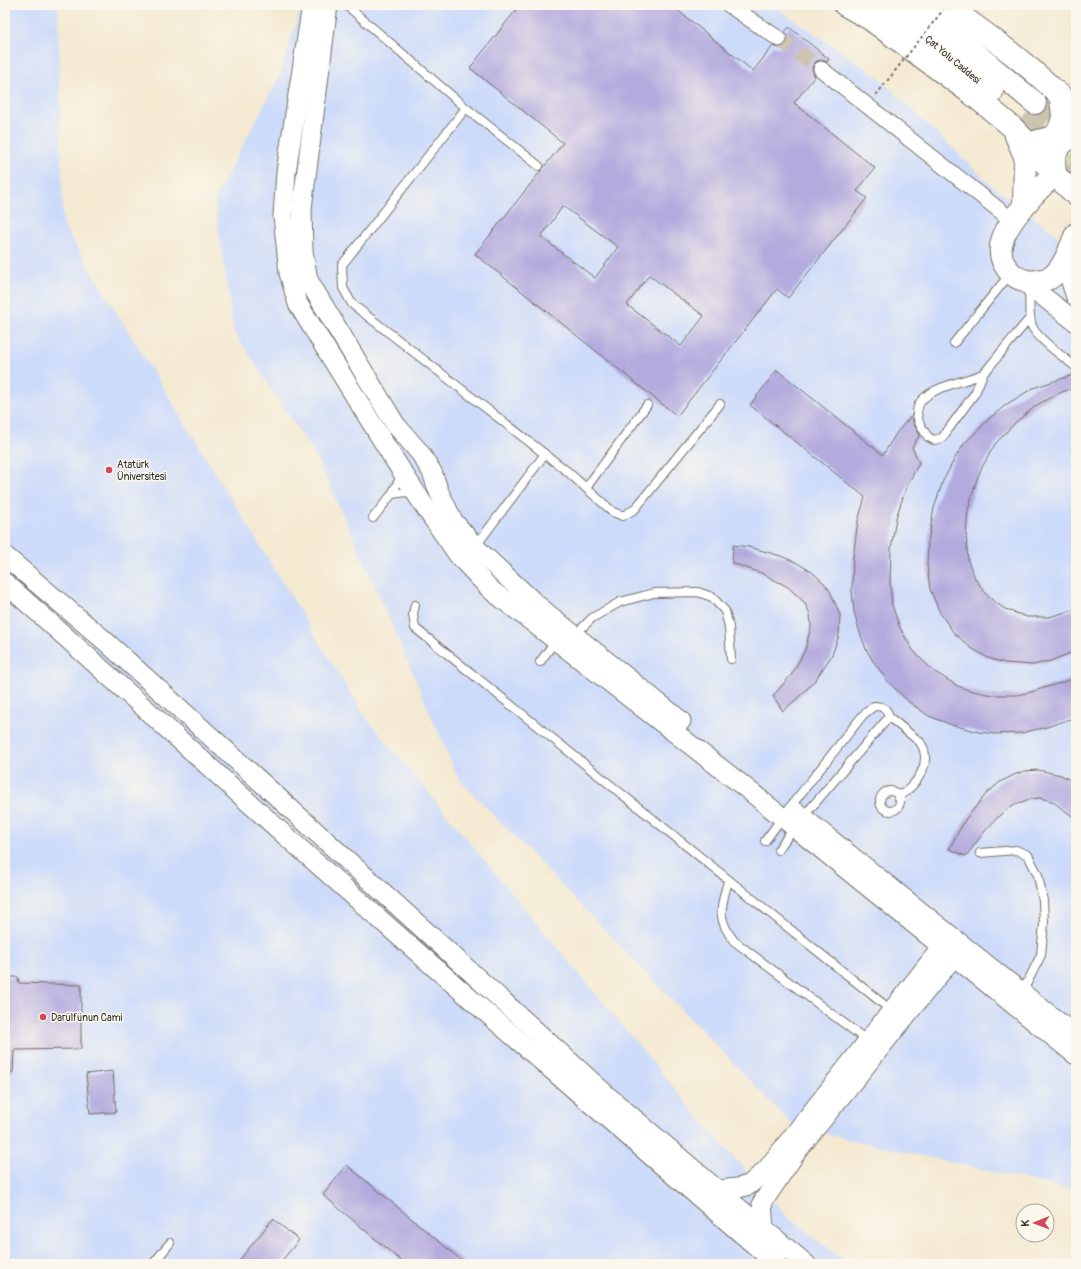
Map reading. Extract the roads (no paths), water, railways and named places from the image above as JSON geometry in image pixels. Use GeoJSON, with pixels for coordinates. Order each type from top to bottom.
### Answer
{"type":"FeatureCollection","features":[{"type":"Feature","properties":{"kind":"highway"},"geometry":{"type":"LineString","coordinates":[[845,5],[870,19],[960,84],[1023,115]]}},
{"type":"Feature","properties":{"kind":"highway","name":"Çat Yolu Caddesi"},"geometry":{"type":"LineString","coordinates":[[879,5],[929,38],[1023,115]]}},
{"type":"Feature","properties":{"kind":"highway","name":"Çat Yolu Caddesi"},"geometry":{"type":"LineString","coordinates":[[909,5],[941,25],[1023,115]]}},
{"type":"Feature","properties":{"kind":"highway"},"geometry":{"type":"LineString","coordinates":[[946,5],[987,34],[1061,91],[1076,112]]}},
{"type":"Feature","properties":{"kind":"highway"},"geometry":{"type":"LineString","coordinates":[[1026,141],[1041,141],[1054,137],[1060,129],[1064,116],[1061,91]]}},
{"type":"Feature","properties":{"kind":"highway"},"geometry":{"type":"LineString","coordinates":[[1023,115],[1026,141],[1055,175],[1076,195]]}},
{"type":"Feature","properties":{"kind":"highway"},"geometry":{"type":"LineString","coordinates":[[1018,214],[1025,156],[1023,115]]}},
{"type":"Feature","properties":{"kind":"highway"},"geometry":{"type":"LineString","coordinates":[[1055,175],[1055,155],[1061,144],[1071,137],[1076,136]]}},
{"type":"Feature","properties":{"kind":"highway"},"geometry":{"type":"LineString","coordinates":[[1055,175],[1043,184],[1007,227],[1001,242],[1002,259],[1021,280],[1037,281],[1050,278],[1062,265],[1076,234]]}},
{"type":"Feature","properties":{"kind":"street"},"geometry":{"type":"LineString","coordinates":[[312,5],[286,172],[283,216],[289,273],[298,304],[414,491],[459,556],[491,590],[746,788],[792,817],[1076,1036]]}},
{"type":"Feature","properties":{"kind":"street"},"geometry":{"type":"LineString","coordinates":[[328,5],[302,208],[303,251],[308,280],[395,424],[426,462],[432,472],[439,492],[453,521],[475,547],[538,606],[575,635],[792,817],[948,952],[1076,1055]]}},
{"type":"Feature","properties":{"kind":"street"},"geometry":{"type":"LineString","coordinates":[[729,5],[779,39]]}},
{"type":"Feature","properties":{"kind":"street"},"geometry":{"type":"LineString","coordinates":[[821,69],[1018,214]]}},
{"type":"Feature","properties":{"kind":"street"},"geometry":{"type":"LineString","coordinates":[[1064,260],[1076,297]]}},
{"type":"Feature","properties":{"kind":"street"},"geometry":{"type":"LineString","coordinates":[[1021,280],[1076,322]]}},
{"type":"Feature","properties":{"kind":"street"},"geometry":{"type":"LineString","coordinates":[[403,473],[416,462],[426,462]]}},
{"type":"Feature","properties":{"kind":"street"},"geometry":{"type":"LineString","coordinates":[[414,491],[426,487],[435,480]]}},
{"type":"Feature","properties":{"kind":"street"},"geometry":{"type":"LineString","coordinates":[[5,556],[104,640],[611,1099],[806,1264]]}},
{"type":"Feature","properties":{"kind":"street"},"geometry":{"type":"LineString","coordinates":[[5,583],[551,1070],[777,1264]]}},
{"type":"Feature","properties":{"kind":"street"},"geometry":{"type":"LineString","coordinates":[[717,1190],[749,1185],[767,1169],[873,1045],[948,952]]}},
{"type":"Feature","properties":{"kind":"street"},"geometry":{"type":"LineString","coordinates":[[764,1229],[762,1204],[797,1151],[873,1045],[892,1011],[948,952]]}},
{"type":"Feature","properties":{"kind":"lane"},"geometry":{"type":"LineString","coordinates":[[346,5],[466,108],[539,166]]}},
{"type":"Feature","properties":{"kind":"lane"},"geometry":{"type":"LineString","coordinates":[[466,108],[342,265],[343,288],[352,304],[545,454],[613,512],[623,516],[635,509],[720,404]]}},
{"type":"Feature","properties":{"kind":"lane"},"geometry":{"type":"LineString","coordinates":[[954,343],[1021,280],[1033,328],[1053,349],[1076,367]]}},
{"type":"Feature","properties":{"kind":"lane"},"geometry":{"type":"LineString","coordinates":[[983,374],[953,384],[924,398],[919,405],[917,415],[918,420],[928,438],[934,440],[942,438],[975,393],[983,374],[1030,318]]}},
{"type":"Feature","properties":{"kind":"lane"},"geometry":{"type":"LineString","coordinates":[[586,488],[647,405]]}},
{"type":"Feature","properties":{"kind":"lane"},"geometry":{"type":"LineString","coordinates":[[475,547],[545,454]]}},
{"type":"Feature","properties":{"kind":"lane"},"geometry":{"type":"LineString","coordinates":[[373,518],[392,494],[403,473]]}},
{"type":"Feature","properties":{"kind":"lane"},"geometry":{"type":"LineString","coordinates":[[392,494],[414,491]]}},
{"type":"Feature","properties":{"kind":"lane"},"geometry":{"type":"LineString","coordinates":[[575,635],[592,618],[620,602],[654,593],[698,592],[712,597],[725,611],[729,627],[731,659]]}},
{"type":"Feature","properties":{"kind":"lane"},"geometry":{"type":"LineString","coordinates":[[415,605],[413,614],[415,628],[728,881],[892,1011]]}},
{"type":"Feature","properties":{"kind":"lane"},"geometry":{"type":"LineString","coordinates":[[540,662],[556,640]]}},
{"type":"Feature","properties":{"kind":"lane"},"geometry":{"type":"LineString","coordinates":[[778,850],[792,817],[863,715],[874,706],[882,706],[888,712],[889,717],[920,742],[926,756],[926,762],[921,773],[906,792],[898,797]]}},
{"type":"Feature","properties":{"kind":"lane"},"geometry":{"type":"LineString","coordinates":[[766,841],[792,817],[889,717]]}},
{"type":"Feature","properties":{"kind":"lane"},"geometry":{"type":"LineString","coordinates":[[980,853],[1016,850],[1028,855],[1038,875],[1043,901],[1044,923],[1041,955],[1022,993]]}},
{"type":"Feature","properties":{"kind":"lane"},"geometry":{"type":"LineString","coordinates":[[728,881],[722,904],[722,919],[725,930],[734,941],[873,1045]]}},
{"type":"Feature","properties":{"kind":"lane"},"geometry":{"type":"LineString","coordinates":[[153,1264],[170,1243]]}},
{"type":"Feature","properties":{"kind":"tunnel"},"geometry":{"type":"LineString","coordinates":[[779,39],[821,69]]}},
{"type":"Feature","properties":{"kind":"tunnel"},"geometry":{"type":"LineString","coordinates":[[1035,103],[1072,140]]}},
{"type":"Feature","properties":{"kind":"tunnel"},"geometry":{"type":"LineString","coordinates":[[1022,118],[1076,174]]}},
{"type":"Feature","properties":{"kind":"place","name":"Atatürk Üniversitesi"},"geometry":{"type":"Point","coordinates":[109,470]}},
{"type":"Feature","properties":{"kind":"place","name":"Darülfünun Cami"},"geometry":{"type":"Point","coordinates":[43,1017]}}]}
